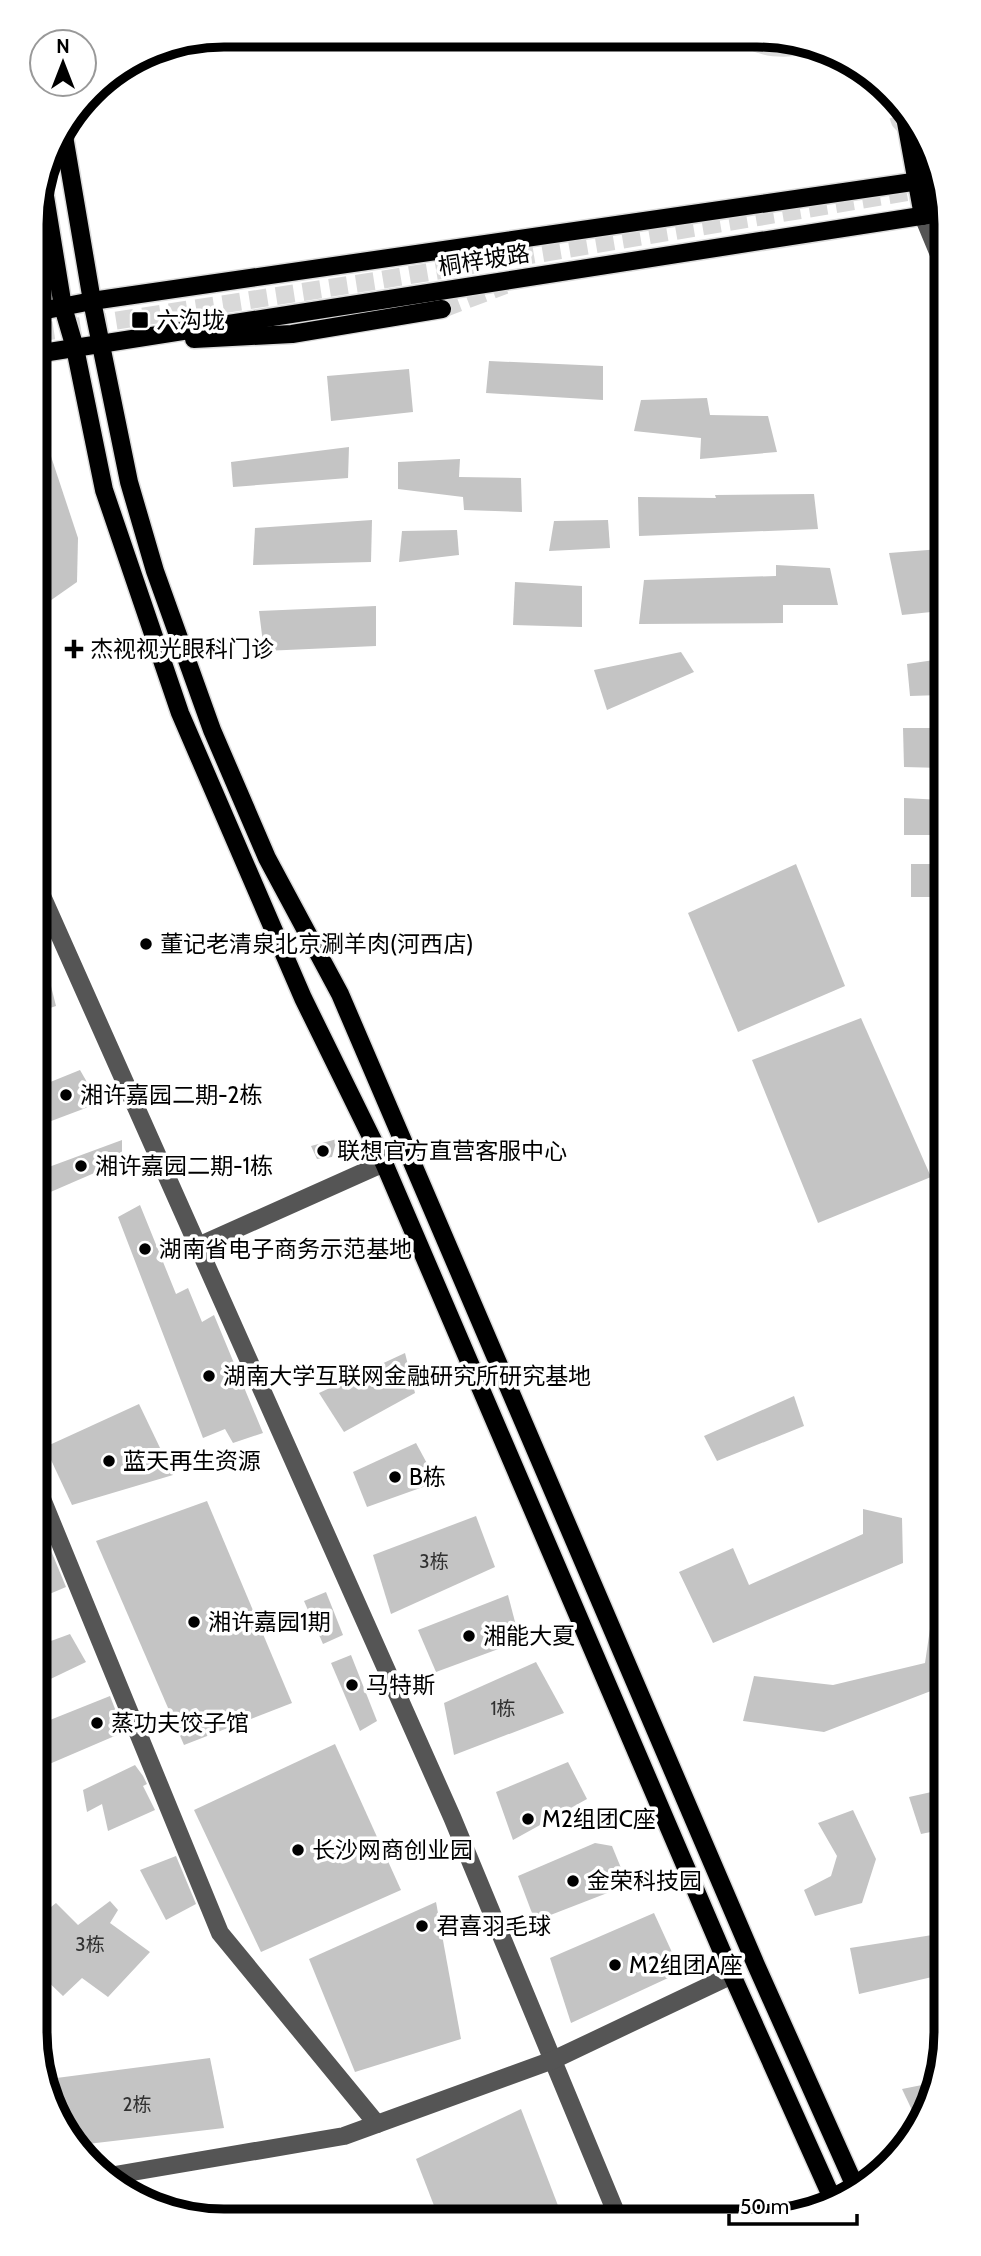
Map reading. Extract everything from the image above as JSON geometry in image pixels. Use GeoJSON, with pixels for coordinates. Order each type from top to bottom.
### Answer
{"type":"FeatureCollection","features":[{"type":"Feature","properties":{"kind":"main road"},"geometry":{"type":"LineString","coordinates":[[908,133],[916,181],[932,215]]}},
{"type":"Feature","properties":{"kind":"main road"},"geometry":{"type":"LineString","coordinates":[[66,146],[92,301],[103,343],[129,482],[155,570],[212,730],[267,858],[340,994],[756,1965],[852,2181]]}},
{"type":"Feature","properties":{"kind":"main road","name":"桐梓坡路"},"geometry":{"type":"LineString","coordinates":[[48,310],[92,301],[928,179]]}},
{"type":"Feature","properties":{"kind":"main road"},"geometry":{"type":"LineString","coordinates":[[48,215],[63,307],[75,348],[104,490],[180,713],[303,998],[384,1163],[732,1975],[829,2192]]}},
{"type":"Feature","properties":{"kind":"main road","name":"桐梓坡路"},"geometry":{"type":"LineString","coordinates":[[48,352],[932,215]]}},
{"type":"Feature","properties":{"kind":"main road"},"geometry":{"type":"LineString","coordinates":[[103,343],[292,334],[442,309]]}},
{"type":"Feature","properties":{"kind":"street"},"geometry":{"type":"LineString","coordinates":[[48,909],[446,1804],[614,2209]]}},
{"type":"Feature","properties":{"kind":"street"},"geometry":{"type":"LineString","coordinates":[[196,1247],[384,1163]]}},
{"type":"Feature","properties":{"kind":"street"},"geometry":{"type":"LineString","coordinates":[[47,1523],[220,1933],[377,2124]]}},
{"type":"Feature","properties":{"kind":"street"},"geometry":{"type":"LineString","coordinates":[[120,2174],[344,2136],[553,2060],[732,1975]]}},
{"type":"Feature","properties":{"kind":"shaded area"},"geometry":{"type":"Polygon","coordinates":[[[745,47],[804,55],[785,57],[752,51],[745,47]]]}},
{"type":"Feature","properties":{"kind":"building"},"geometry":{"type":"Polygon","coordinates":[[[489,361],[603,366],[603,400],[486,393],[489,361]]]}},
{"type":"Feature","properties":{"kind":"building"},"geometry":{"type":"Polygon","coordinates":[[[409,369],[413,412],[331,421],[327,376],[409,369]]]}},
{"type":"Feature","properties":{"kind":"building"},"geometry":{"type":"Polygon","coordinates":[[[707,398],[710,415],[768,416],[777,452],[700,459],[701,438],[634,431],[641,400],[707,398]]]}},
{"type":"Feature","properties":{"kind":"building"},"geometry":{"type":"Polygon","coordinates":[[[48,447],[78,538],[77,582],[48,602],[48,447]]]}},
{"type":"Feature","properties":{"kind":"building"},"geometry":{"type":"Polygon","coordinates":[[[349,447],[348,478],[233,487],[231,462],[349,447]]]}},
{"type":"Feature","properties":{"kind":"building"},"geometry":{"type":"Polygon","coordinates":[[[460,459],[459,477],[521,478],[522,512],[464,510],[463,497],[398,489],[398,462],[460,459]]]}},
{"type":"Feature","properties":{"kind":"building"},"geometry":{"type":"Polygon","coordinates":[[[814,494],[818,529],[639,536],[638,497],[716,498],[715,495],[814,494]]]}},
{"type":"Feature","properties":{"kind":"building"},"geometry":{"type":"Polygon","coordinates":[[[372,520],[371,562],[253,565],[255,528],[372,520]]]}},
{"type":"Feature","properties":{"kind":"building"},"geometry":{"type":"Polygon","coordinates":[[[608,520],[610,548],[549,551],[554,521],[608,520]]]}},
{"type":"Feature","properties":{"kind":"building"},"geometry":{"type":"Polygon","coordinates":[[[457,530],[459,555],[399,562],[402,531],[457,530]]]}},
{"type":"Feature","properties":{"kind":"building"},"geometry":{"type":"Polygon","coordinates":[[[934,550],[934,612],[902,615],[889,553],[934,550]]]}},
{"type":"Feature","properties":{"kind":"building"},"geometry":{"type":"Polygon","coordinates":[[[776,565],[830,568],[838,605],[783,605],[783,623],[639,624],[644,580],[776,576],[776,565]]]}},
{"type":"Feature","properties":{"kind":"building"},"geometry":{"type":"Polygon","coordinates":[[[515,582],[582,586],[582,627],[513,625],[515,582]]]}},
{"type":"Feature","properties":{"kind":"building"},"geometry":{"type":"Polygon","coordinates":[[[376,606],[376,646],[264,651],[259,611],[376,606]]]}},
{"type":"Feature","properties":{"kind":"building"},"geometry":{"type":"Polygon","coordinates":[[[681,652],[694,672],[607,710],[594,670],[681,652]]]}},
{"type":"Feature","properties":{"kind":"building"},"geometry":{"type":"Polygon","coordinates":[[[934,660],[934,695],[910,696],[907,664],[934,660]]]}},
{"type":"Feature","properties":{"kind":"building"},"geometry":{"type":"Polygon","coordinates":[[[903,728],[934,728],[934,768],[904,767],[903,728]]]}},
{"type":"Feature","properties":{"kind":"building"},"geometry":{"type":"Polygon","coordinates":[[[904,798],[934,800],[934,835],[904,835],[904,798]]]}},
{"type":"Feature","properties":{"kind":"building"},"geometry":{"type":"Polygon","coordinates":[[[796,864],[845,986],[738,1032],[688,913],[796,864]]]}},
{"type":"Feature","properties":{"kind":"building"},"geometry":{"type":"Polygon","coordinates":[[[911,864],[934,864],[934,897],[911,897],[911,864]]]}},
{"type":"Feature","properties":{"kind":"building"},"geometry":{"type":"Polygon","coordinates":[[[48,972],[56,1006],[48,1009],[48,972]]]}},
{"type":"Feature","properties":{"kind":"building"},"geometry":{"type":"Polygon","coordinates":[[[861,1018],[931,1177],[818,1223],[752,1060],[861,1018]]]}},
{"type":"Feature","properties":{"kind":"building","name":"湘许嘉园二期-2栋"},"geometry":{"type":"Polygon","coordinates":[[[80,1070],[99,1103],[47,1122],[48,1083],[80,1070]]]}},
{"type":"Feature","properties":{"kind":"building","name":"联想官方直营客服中心"},"geometry":{"type":"Polygon","coordinates":[[[337,1139],[332,1157],[317,1159],[311,1146],[337,1139]]]}},
{"type":"Feature","properties":{"kind":"building","name":"湘许嘉园二期-1栋"},"geometry":{"type":"Polygon","coordinates":[[[122,1140],[122,1161],[47,1193],[47,1168],[122,1140]]]}},
{"type":"Feature","properties":{"kind":"building","name":"湖南大学互联网金融研究所研究基地"},"geometry":{"type":"Polygon","coordinates":[[[140,1205],[176,1294],[188,1288],[202,1322],[214,1315],[263,1433],[233,1443],[225,1429],[203,1438],[118,1217],[140,1205]]]}},
{"type":"Feature","properties":{"kind":"building"},"geometry":{"type":"Polygon","coordinates":[[[405,1353],[415,1393],[344,1432],[319,1393],[405,1353]]]}},
{"type":"Feature","properties":{"kind":"building"},"geometry":{"type":"Polygon","coordinates":[[[794,1396],[804,1426],[717,1461],[704,1436],[794,1396]]]}},
{"type":"Feature","properties":{"kind":"building","name":"蓝天再生资源"},"geometry":{"type":"Polygon","coordinates":[[[139,1404],[173,1475],[72,1505],[47,1452],[47,1446],[139,1404]]]}},
{"type":"Feature","properties":{"kind":"building","name":"B栋"},"geometry":{"type":"Polygon","coordinates":[[[416,1443],[437,1482],[367,1507],[353,1472],[416,1443]]]}},
{"type":"Feature","properties":{"kind":"building","name":"湘许嘉园1期"},"geometry":{"type":"Polygon","coordinates":[[[207,1501],[292,1703],[184,1745],[96,1541],[207,1501]]]}},
{"type":"Feature","properties":{"kind":"building"},"geometry":{"type":"Polygon","coordinates":[[[863,1509],[902,1518],[903,1563],[713,1643],[679,1572],[733,1548],[749,1585],[863,1534],[863,1509]]]}},
{"type":"Feature","properties":{"kind":"building"},"geometry":{"type":"Polygon","coordinates":[[[476,1516],[495,1567],[391,1614],[373,1555],[476,1516]]]}},
{"type":"Feature","properties":{"kind":"building"},"geometry":{"type":"Polygon","coordinates":[[[47,1542],[66,1587],[47,1595],[47,1542]]]}},
{"type":"Feature","properties":{"kind":"building"},"geometry":{"type":"Polygon","coordinates":[[[326,1592],[343,1635],[323,1644],[304,1601],[326,1592]]]}},
{"type":"Feature","properties":{"kind":"building","name":"湘能大夏"},"geometry":{"type":"Polygon","coordinates":[[[508,1595],[520,1641],[436,1672],[418,1630],[508,1595]]]}},
{"type":"Feature","properties":{"kind":"building"},"geometry":{"type":"Polygon","coordinates":[[[933,1607],[933,1690],[824,1732],[743,1721],[754,1676],[833,1685],[925,1663],[933,1607]]]}},
{"type":"Feature","properties":{"kind":"building"},"geometry":{"type":"Polygon","coordinates":[[[70,1634],[86,1662],[47,1681],[47,1642],[70,1634]]]}},
{"type":"Feature","properties":{"kind":"building"},"geometry":{"type":"Polygon","coordinates":[[[351,1655],[377,1721],[360,1731],[331,1663],[351,1655]]]}},
{"type":"Feature","properties":{"kind":"building"},"geometry":{"type":"Polygon","coordinates":[[[536,1662],[564,1713],[454,1755],[444,1703],[536,1662]]]}},
{"type":"Feature","properties":{"kind":"building"},"geometry":{"type":"Polygon","coordinates":[[[110,1696],[124,1732],[47,1765],[47,1721],[110,1696]]]}},
{"type":"Feature","properties":{"kind":"building","name":"长沙网商创业园"},"geometry":{"type":"Polygon","coordinates":[[[335,1744],[401,1890],[261,1952],[194,1810],[335,1744]]]}},
{"type":"Feature","properties":{"kind":"building","name":"M2组团C座"},"geometry":{"type":"Polygon","coordinates":[[[568,1762],[587,1799],[513,1840],[496,1792],[568,1762]]]}},
{"type":"Feature","properties":{"kind":"building"},"geometry":{"type":"Polygon","coordinates":[[[135,1765],[147,1784],[143,1786],[155,1810],[108,1831],[102,1804],[87,1812],[83,1790],[135,1765]]]}},
{"type":"Feature","properties":{"kind":"building"},"geometry":{"type":"Polygon","coordinates":[[[933,1792],[933,1831],[921,1834],[909,1797],[933,1792]]]}},
{"type":"Feature","properties":{"kind":"building"},"geometry":{"type":"Polygon","coordinates":[[[853,1810],[876,1859],[862,1903],[815,1916],[804,1890],[831,1876],[837,1856],[818,1823],[853,1810]]]}},
{"type":"Feature","properties":{"kind":"building","name":"金荣科技园"},"geometry":{"type":"Polygon","coordinates":[[[595,1843],[612,1846],[628,1885],[535,1921],[518,1876],[595,1843]]]}},
{"type":"Feature","properties":{"kind":"building"},"geometry":{"type":"Polygon","coordinates":[[[176,1856],[196,1904],[166,1920],[140,1870],[176,1856]]]}},
{"type":"Feature","properties":{"kind":"building"},"geometry":{"type":"Polygon","coordinates":[[[110,1901],[118,1910],[110,1923],[150,1952],[108,1997],[82,1978],[63,1996],[47,1981],[47,1910],[56,1903],[78,1925],[110,1901]]]}},
{"type":"Feature","properties":{"kind":"building"},"geometry":{"type":"Polygon","coordinates":[[[436,1902],[461,2039],[355,2072],[309,1959],[436,1902]]]}},
{"type":"Feature","properties":{"kind":"building","name":"M2组团A座"},"geometry":{"type":"Polygon","coordinates":[[[654,1913],[681,1972],[571,2023],[550,1958],[654,1913]]]}},
{"type":"Feature","properties":{"kind":"building"},"geometry":{"type":"Polygon","coordinates":[[[933,1935],[933,1977],[859,1994],[850,1948],[933,1935]]]}},
{"type":"Feature","properties":{"kind":"building"},"geometry":{"type":"Polygon","coordinates":[[[210,2058],[224,2128],[88,2144],[71,2120],[53,2078],[210,2058]]]}},
{"type":"Feature","properties":{"kind":"building"},"geometry":{"type":"Polygon","coordinates":[[[925,2084],[913,2113],[902,2089],[925,2084]]]}},
{"type":"Feature","properties":{"kind":"building"},"geometry":{"type":"Polygon","coordinates":[[[521,2109],[559,2209],[435,2209],[416,2159],[521,2109]]]}},
{"type":"Feature","properties":{"kind":"tunnel"},"geometry":{"type":"LineString","coordinates":[[48,331],[381,280],[926,189]]}},
{"type":"Feature","properties":{"kind":"tunnel"},"geometry":{"type":"LineString","coordinates":[[442,309],[505,285]]}},
{"type":"Feature","properties":{"kind":"place","name":"六沟垅"},"geometry":{"type":"Point","coordinates":[140,320]}},
{"type":"Feature","properties":{"kind":"place","name":"杰视视光眼科门诊"},"geometry":{"type":"Point","coordinates":[74,649]}},
{"type":"Feature","properties":{"kind":"place","name":"董记老清泉北京涮羊肉(河西店)"},"geometry":{"type":"Point","coordinates":[146,944]}},
{"type":"Feature","properties":{"kind":"place","name":"湘许嘉园二期-2栋"},"geometry":{"type":"Point","coordinates":[66,1095]}},
{"type":"Feature","properties":{"kind":"place","name":"联想官方直营客服中心"},"geometry":{"type":"Point","coordinates":[323,1151]}},
{"type":"Feature","properties":{"kind":"place","name":"湘许嘉园二期-1栋"},"geometry":{"type":"Point","coordinates":[81,1166]}},
{"type":"Feature","properties":{"kind":"place","name":"湖南省电子商务示范基地"},"geometry":{"type":"Point","coordinates":[145,1249]}},
{"type":"Feature","properties":{"kind":"place","name":"湖南大学互联网金融研究所研究基地"},"geometry":{"type":"Point","coordinates":[209,1376]}},
{"type":"Feature","properties":{"kind":"place","name":"蓝天再生资源"},"geometry":{"type":"Point","coordinates":[109,1461]}},
{"type":"Feature","properties":{"kind":"place","name":"B栋"},"geometry":{"type":"Point","coordinates":[395,1477]}},
{"type":"Feature","properties":{"kind":"place","name":"湘许嘉园1期"},"geometry":{"type":"Point","coordinates":[194,1622]}},
{"type":"Feature","properties":{"kind":"place","name":"湘能大夏"},"geometry":{"type":"Point","coordinates":[469,1636]}},
{"type":"Feature","properties":{"kind":"place","name":"马特斯"},"geometry":{"type":"Point","coordinates":[352,1685]}},
{"type":"Feature","properties":{"kind":"place","name":"蒸功夫饺子馆"},"geometry":{"type":"Point","coordinates":[97,1723]}},
{"type":"Feature","properties":{"kind":"place","name":"M2组团C座"},"geometry":{"type":"Point","coordinates":[528,1819]}},
{"type":"Feature","properties":{"kind":"place","name":"长沙网商创业园"},"geometry":{"type":"Point","coordinates":[298,1850]}},
{"type":"Feature","properties":{"kind":"place","name":"金荣科技园"},"geometry":{"type":"Point","coordinates":[573,1881]}},
{"type":"Feature","properties":{"kind":"place","name":"君喜羽毛球"},"geometry":{"type":"Point","coordinates":[422,1926]}},
{"type":"Feature","properties":{"kind":"place","name":"M2组团A座"},"geometry":{"type":"Point","coordinates":[615,1965]}}]}
